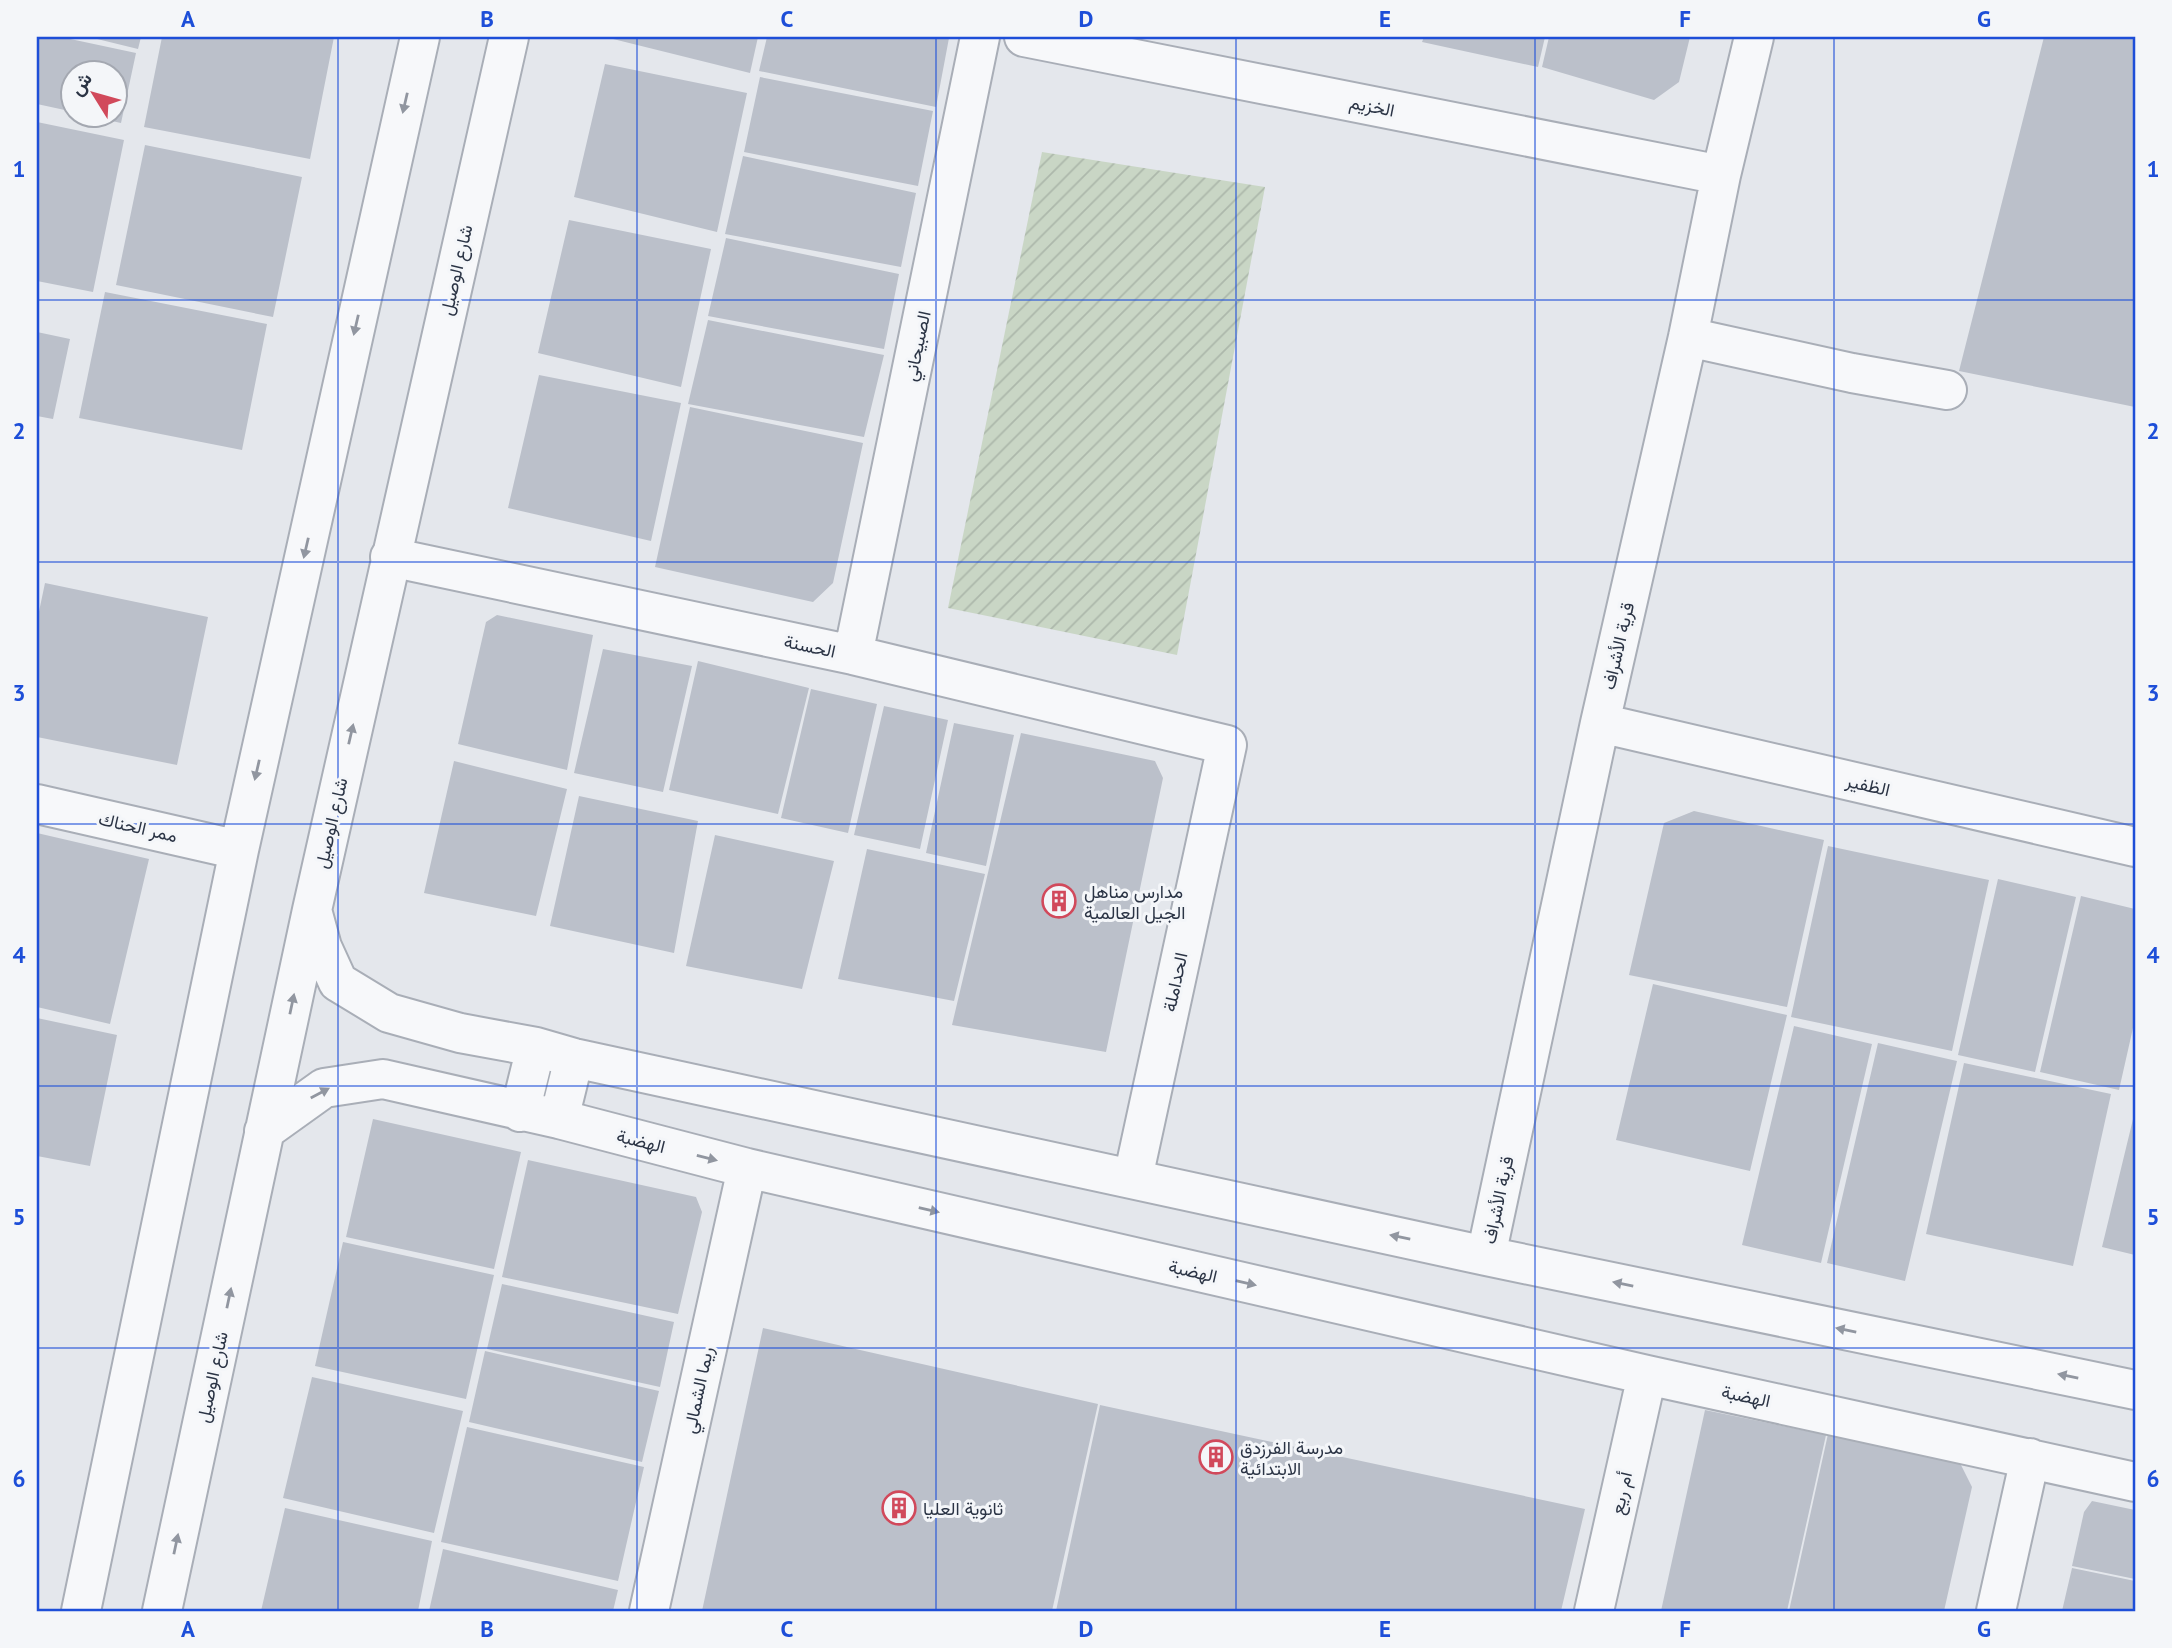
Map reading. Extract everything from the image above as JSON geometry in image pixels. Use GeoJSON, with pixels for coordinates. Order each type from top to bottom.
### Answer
{"type":"FeatureCollection","features":[{"type":"Feature","properties":{"kind":"street"},"geometry":{"type":"LineString","coordinates":[[81,1611],[239,850],[420,37]]}},
{"type":"Feature","properties":{"kind":"street","name":"شارع الوصيل"},"geometry":{"type":"LineString","coordinates":[[162,1611],[312,910],[509,37]]}},
{"type":"Feature","properties":{"kind":"street","name":"الصبيحاني"},"geometry":{"type":"LineString","coordinates":[[853,655],[980,37]]}},
{"type":"Feature","properties":{"kind":"street","name":"الخزيم"},"geometry":{"type":"LineString","coordinates":[[1024,37],[1721,175]]}},
{"type":"Feature","properties":{"kind":"street","name":"قرية الأشراف"},"geometry":{"type":"LineString","coordinates":[[1486,1256],[1600,723],[1754,37]]}},
{"type":"Feature","properties":{"kind":"street"},"geometry":{"type":"LineString","coordinates":[[1688,337],[1852,373],[1947,390]]}},
{"type":"Feature","properties":{"kind":"street","name":"الحسنة"},"geometry":{"type":"LineString","coordinates":[[390,557],[853,655],[1227,745]]}},
{"type":"Feature","properties":{"kind":"street","name":"الظفير"},"geometry":{"type":"LineString","coordinates":[[1600,723],[2135,846]]}},
{"type":"Feature","properties":{"kind":"street","name":"الحداملة"},"geometry":{"type":"LineString","coordinates":[[1133,1178],[1227,745]]}},
{"type":"Feature","properties":{"kind":"street","name":"ممر الحناك"},"geometry":{"type":"LineString","coordinates":[[37,804],[239,850]]}},
{"type":"Feature","properties":{"kind":"street"},"geometry":{"type":"LineString","coordinates":[[312,910],[322,947],[338,982],[388,1013],[460,1033],[536,1047],[574,1058],[1486,1256],[2135,1390]]}},
{"type":"Feature","properties":{"kind":"street"},"geometry":{"type":"LineString","coordinates":[[520,1112],[536,1047]]}},
{"type":"Feature","properties":{"kind":"street"},"geometry":{"type":"LineString","coordinates":[[559,1119],[574,1058]]}},
{"type":"Feature","properties":{"kind":"street","name":"الهضبة"},"geometry":{"type":"LineString","coordinates":[[264,1131],[324,1088],[383,1079],[559,1119],[747,1168],[1647,1375],[2135,1482]]}},
{"type":"Feature","properties":{"kind":"street","name":"ريما الشمالي"},"geometry":{"type":"LineString","coordinates":[[649,1611],[747,1168]]}},
{"type":"Feature","properties":{"kind":"street","name":"أم ريع"},"geometry":{"type":"LineString","coordinates":[[1594,1611],[1647,1375]]}},
{"type":"Feature","properties":{"kind":"street"},"geometry":{"type":"LineString","coordinates":[[1996,1611],[2030,1458]]}},
{"type":"Feature","properties":{"kind":"green space"},"geometry":{"type":"Polygon","coordinates":[[[1042,152],[1265,187],[1177,655],[948,608],[1042,152]]]}},
{"type":"Feature","properties":{"kind":"building"},"geometry":{"type":"Polygon","coordinates":[[[37,37],[61,37],[136,53],[130,81],[130,60],[60,60],[60,109],[37,104],[37,37]]]}},
{"type":"Feature","properties":{"kind":"building"},"geometry":{"type":"Polygon","coordinates":[[[89,37],[141,37],[138,49],[89,37]]]}},
{"type":"Feature","properties":{"kind":"building"},"geometry":{"type":"Polygon","coordinates":[[[162,37],[334,37],[310,159],[144,127],[162,37]]]}},
{"type":"Feature","properties":{"kind":"building"},"geometry":{"type":"Polygon","coordinates":[[[605,37],[758,37],[750,73],[605,37]]]}},
{"type":"Feature","properties":{"kind":"building"},"geometry":{"type":"Polygon","coordinates":[[[767,37],[949,38],[936,107],[759,71],[767,37]]]}},
{"type":"Feature","properties":{"kind":"building"},"geometry":{"type":"Polygon","coordinates":[[[1424,37],[1545,37],[1538,67],[1422,42],[1424,37]]]}},
{"type":"Feature","properties":{"kind":"building"},"geometry":{"type":"Polygon","coordinates":[[[1549,37],[1690,37],[1679,82],[1654,100],[1542,67],[1549,37]]]}},
{"type":"Feature","properties":{"kind":"building"},"geometry":{"type":"Polygon","coordinates":[[[2044,37],[2135,37],[2135,407],[1959,371],[2044,37]]]}},
{"type":"Feature","properties":{"kind":"building"},"geometry":{"type":"Polygon","coordinates":[[[605,64],[747,93],[717,232],[574,197],[605,64]]]}},
{"type":"Feature","properties":{"kind":"building"},"geometry":{"type":"Polygon","coordinates":[[[760,77],[933,111],[918,186],[744,152],[760,77]]]}},
{"type":"Feature","properties":{"kind":"building"},"geometry":{"type":"Polygon","coordinates":[[[37,122],[60,127],[60,130],[76,130],[124,140],[93,292],[37,281],[37,122]]]}},
{"type":"Feature","properties":{"kind":"building"},"geometry":{"type":"Polygon","coordinates":[[[145,145],[302,177],[273,317],[116,285],[145,145]]]}},
{"type":"Feature","properties":{"kind":"building"},"geometry":{"type":"Polygon","coordinates":[[[743,156],[916,193],[901,267],[725,234],[743,156]]]}},
{"type":"Feature","properties":{"kind":"building"},"geometry":{"type":"Polygon","coordinates":[[[569,220],[711,249],[681,387],[538,353],[569,220]]]}},
{"type":"Feature","properties":{"kind":"building"},"geometry":{"type":"Polygon","coordinates":[[[726,238],[899,274],[884,349],[708,316],[726,238]]]}},
{"type":"Feature","properties":{"kind":"building"},"geometry":{"type":"Polygon","coordinates":[[[105,292],[267,324],[242,450],[79,418],[105,292]]]}},
{"type":"Feature","properties":{"kind":"building"},"geometry":{"type":"Polygon","coordinates":[[[708,320],[884,355],[864,437],[688,404],[708,320]]]}},
{"type":"Feature","properties":{"kind":"building"},"geometry":{"type":"Polygon","coordinates":[[[37,332],[70,339],[53,419],[37,416],[37,332]]]}},
{"type":"Feature","properties":{"kind":"building"},"geometry":{"type":"Polygon","coordinates":[[[539,375],[681,403],[651,541],[508,508],[539,375]]]}},
{"type":"Feature","properties":{"kind":"building"},"geometry":{"type":"Polygon","coordinates":[[[690,407],[863,443],[833,583],[813,602],[655,567],[690,407]]]}},
{"type":"Feature","properties":{"kind":"building"},"geometry":{"type":"Polygon","coordinates":[[[45,583],[208,617],[177,765],[37,737],[37,621],[45,583]]]}},
{"type":"Feature","properties":{"kind":"building"},"geometry":{"type":"Polygon","coordinates":[[[497,615],[593,635],[567,770],[458,744],[486,622],[497,615]]]}},
{"type":"Feature","properties":{"kind":"building"},"geometry":{"type":"Polygon","coordinates":[[[603,649],[692,666],[663,792],[574,773],[603,649]]]}},
{"type":"Feature","properties":{"kind":"building"},"geometry":{"type":"Polygon","coordinates":[[[698,661],[809,688],[778,814],[669,790],[698,661]]]}},
{"type":"Feature","properties":{"kind":"building"},"geometry":{"type":"Polygon","coordinates":[[[811,689],[877,704],[848,833],[781,818],[811,689]]]}},
{"type":"Feature","properties":{"kind":"building"},"geometry":{"type":"Polygon","coordinates":[[[884,706],[948,720],[920,849],[854,835],[884,706]]]}},
{"type":"Feature","properties":{"kind":"building"},"geometry":{"type":"Polygon","coordinates":[[[954,723],[1014,735],[986,866],[926,853],[954,723]]]}},
{"type":"Feature","properties":{"kind":"building","name":"مدارس مناهل الجيل العالمية"},"geometry":{"type":"Polygon","coordinates":[[[1021,733],[1155,761],[1163,778],[1106,1052],[952,1025],[1021,733]]]}},
{"type":"Feature","properties":{"kind":"building"},"geometry":{"type":"Polygon","coordinates":[[[454,761],[567,789],[536,916],[424,893],[454,761]]]}},
{"type":"Feature","properties":{"kind":"building"},"geometry":{"type":"Polygon","coordinates":[[[579,796],[698,821],[674,953],[550,926],[579,796]]]}},
{"type":"Feature","properties":{"kind":"building"},"geometry":{"type":"Polygon","coordinates":[[[1694,811],[1824,840],[1787,1007],[1629,975],[1664,823],[1694,811]]]}},
{"type":"Feature","properties":{"kind":"building"},"geometry":{"type":"Polygon","coordinates":[[[37,833],[149,859],[110,1024],[37,1007],[37,833]]]}},
{"type":"Feature","properties":{"kind":"building"},"geometry":{"type":"Polygon","coordinates":[[[715,835],[834,861],[802,989],[686,966],[715,835]]]}},
{"type":"Feature","properties":{"kind":"building"},"geometry":{"type":"Polygon","coordinates":[[[1828,846],[1989,880],[1952,1051],[1791,1017],[1828,846]]]}},
{"type":"Feature","properties":{"kind":"building"},"geometry":{"type":"Polygon","coordinates":[[[867,849],[985,874],[954,1001],[838,979],[867,849]]]}},
{"type":"Feature","properties":{"kind":"building"},"geometry":{"type":"Polygon","coordinates":[[[1998,879],[2076,897],[2035,1072],[1958,1055],[1998,879]]]}},
{"type":"Feature","properties":{"kind":"building"},"geometry":{"type":"Polygon","coordinates":[[[2081,896],[2135,909],[2135,1019],[2119,1090],[2040,1072],[2081,896]]]}},
{"type":"Feature","properties":{"kind":"building"},"geometry":{"type":"Polygon","coordinates":[[[1653,984],[1787,1015],[1750,1171],[1616,1140],[1653,984]]]}},
{"type":"Feature","properties":{"kind":"building"},"geometry":{"type":"Polygon","coordinates":[[[37,1018],[117,1035],[90,1166],[37,1156],[37,1018]]]}},
{"type":"Feature","properties":{"kind":"building"},"geometry":{"type":"Polygon","coordinates":[[[1794,1026],[1872,1044],[1821,1263],[1742,1245],[1794,1026]]]}},
{"type":"Feature","properties":{"kind":"building"},"geometry":{"type":"Polygon","coordinates":[[[1878,1043],[1957,1061],[1905,1281],[1827,1263],[1878,1043]]]}},
{"type":"Feature","properties":{"kind":"building"},"geometry":{"type":"Polygon","coordinates":[[[1964,1063],[2111,1094],[2073,1266],[1926,1234],[1964,1063]]]}},
{"type":"Feature","properties":{"kind":"building"},"geometry":{"type":"Polygon","coordinates":[[[2135,1115],[2135,1255],[2102,1247],[2135,1115]]]}},
{"type":"Feature","properties":{"kind":"building"},"geometry":{"type":"Polygon","coordinates":[[[373,1119],[521,1152],[494,1269],[346,1237],[373,1119]]]}},
{"type":"Feature","properties":{"kind":"building"},"geometry":{"type":"Polygon","coordinates":[[[528,1160],[696,1197],[702,1212],[678,1314],[502,1277],[528,1160]]]}},
{"type":"Feature","properties":{"kind":"building"},"geometry":{"type":"Polygon","coordinates":[[[343,1242],[494,1275],[466,1399],[315,1366],[343,1242]]]}},
{"type":"Feature","properties":{"kind":"building"},"geometry":{"type":"Polygon","coordinates":[[[502,1284],[674,1322],[660,1387],[487,1349],[502,1284]]]}},
{"type":"Feature","properties":{"kind":"building","name":"ثانوية العليا"},"geometry":{"type":"Polygon","coordinates":[[[763,1328],[1098,1404],[1052,1611],[702,1611],[763,1328]]]}},
{"type":"Feature","properties":{"kind":"building"},"geometry":{"type":"Polygon","coordinates":[[[485,1351],[659,1391],[642,1462],[469,1422],[485,1351]]]}},
{"type":"Feature","properties":{"kind":"building"},"geometry":{"type":"Polygon","coordinates":[[[312,1377],[463,1411],[434,1533],[283,1498],[312,1377]]]}},
{"type":"Feature","properties":{"kind":"building","name":"مدرسة الفرزدق الابتدائية"},"geometry":{"type":"Polygon","coordinates":[[[1100,1405],[1585,1509],[1561,1611],[1056,1611],[1100,1405]]]}},
{"type":"Feature","properties":{"kind":"building"},"geometry":{"type":"Polygon","coordinates":[[[1705,1410],[1826,1435],[1787,1611],[1661,1611],[1705,1410]]]}},
{"type":"Feature","properties":{"kind":"building"},"geometry":{"type":"Polygon","coordinates":[[[467,1427],[644,1467],[618,1581],[441,1542],[467,1427]]]}},
{"type":"Feature","properties":{"kind":"building"},"geometry":{"type":"Polygon","coordinates":[[[1828,1434],[1959,1461],[1972,1487],[1944,1611],[1789,1611],[1828,1434]]]}},
{"type":"Feature","properties":{"kind":"building"},"geometry":{"type":"Polygon","coordinates":[[[2092,1501],[2135,1510],[2135,1579],[2072,1566],[2084,1512],[2092,1501]]]}},
{"type":"Feature","properties":{"kind":"building"},"geometry":{"type":"Polygon","coordinates":[[[285,1508],[432,1541],[418,1611],[261,1611],[285,1508]]]}},
{"type":"Feature","properties":{"kind":"building"},"geometry":{"type":"Polygon","coordinates":[[[443,1549],[618,1590],[613,1611],[429,1611],[443,1549]]]}},
{"type":"Feature","properties":{"kind":"building"},"geometry":{"type":"Polygon","coordinates":[[[2072,1568],[2135,1581],[2135,1611],[2062,1611],[2072,1568]]]}},
{"type":"Feature","properties":{"kind":"place","name":"مدارس مناهل الجيل العالمية"},"geometry":{"type":"Point","coordinates":[1059,901]}},
{"type":"Feature","properties":{"kind":"place","name":"مدرسة الفرزدق الابتدائية"},"geometry":{"type":"Point","coordinates":[1216,1457]}},
{"type":"Feature","properties":{"kind":"place","name":"ثانوية العليا"},"geometry":{"type":"Point","coordinates":[899,1508]}}]}
